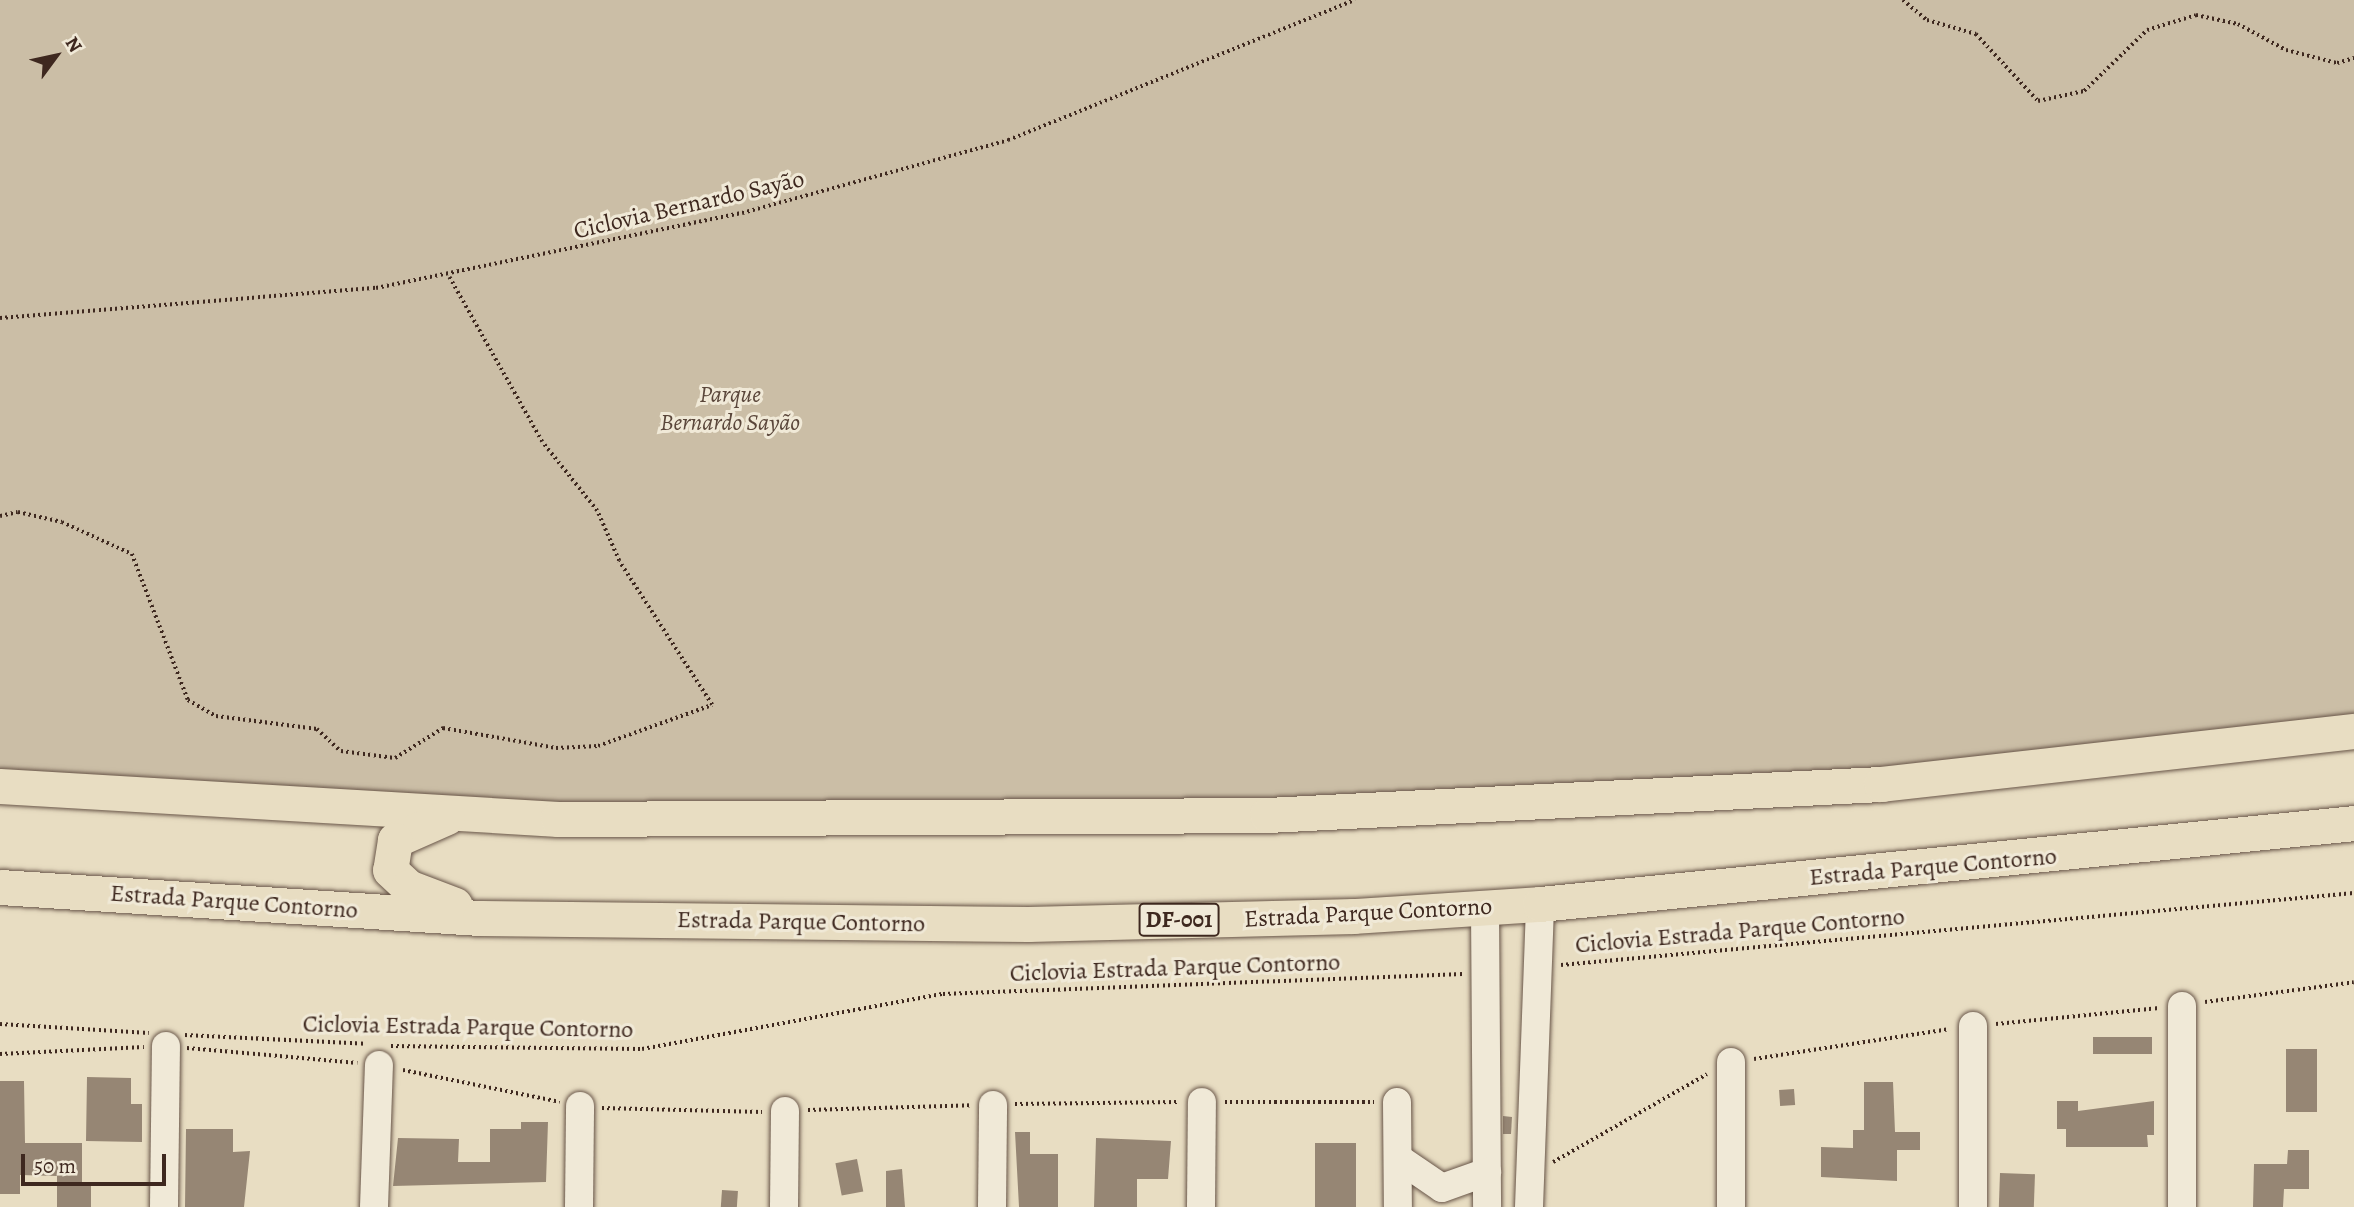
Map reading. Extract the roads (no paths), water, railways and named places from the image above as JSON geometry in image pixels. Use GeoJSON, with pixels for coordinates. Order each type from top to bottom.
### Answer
{"type":"FeatureCollection","features":[{"type":"Feature","properties":{"kind":"main road"},"geometry":{"type":"LineString","coordinates":[[0,786],[681,821],[1267,815],[1881,784],[2354,731]]}},
{"type":"Feature","properties":{"kind":"main road"},"geometry":{"type":"LineString","coordinates":[[468,812],[406,831],[390,849],[390,870],[408,887],[480,918]]}},
{"type":"Feature","properties":{"kind":"main road","name":"Estrada Parque Contorno"},"geometry":{"type":"LineString","coordinates":[[0,887],[480,918],[1028,924],[1541,904],[2354,823]]}},
{"type":"Feature","properties":{"kind":"street"},"geometry":{"type":"LineString","coordinates":[[1529,1207],[1541,904]]}},
{"type":"Feature","properties":{"kind":"street"},"geometry":{"type":"LineString","coordinates":[[1485,908],[1487,1207]]}},
{"type":"Feature","properties":{"kind":"street"},"geometry":{"type":"LineString","coordinates":[[2182,1006],[2182,1207]]}},
{"type":"Feature","properties":{"kind":"street"},"geometry":{"type":"LineString","coordinates":[[1973,1026],[1973,1207]]}},
{"type":"Feature","properties":{"kind":"street"},"geometry":{"type":"LineString","coordinates":[[164,1038],[164,1207]]}},
{"type":"Feature","properties":{"kind":"street"},"geometry":{"type":"LineString","coordinates":[[374,1207],[379,1052]]}},
{"type":"Feature","properties":{"kind":"street"},"geometry":{"type":"LineString","coordinates":[[1731,1062],[1731,1207]]}},
{"type":"Feature","properties":{"kind":"street"},"geometry":{"type":"LineString","coordinates":[[1488,1080],[1534,1080]]}},
{"type":"Feature","properties":{"kind":"street"},"geometry":{"type":"LineString","coordinates":[[1201,1207],[1202,1102]]}},
{"type":"Feature","properties":{"kind":"street"},"geometry":{"type":"LineString","coordinates":[[1397,1102],[1398,1158],[1403,1202]]}},
{"type":"Feature","properties":{"kind":"street"},"geometry":{"type":"LineString","coordinates":[[992,1207],[993,1105]]}},
{"type":"Feature","properties":{"kind":"street"},"geometry":{"type":"LineString","coordinates":[[579,1207],[580,1106]]}},
{"type":"Feature","properties":{"kind":"street"},"geometry":{"type":"LineString","coordinates":[[784,1207],[785,1111]]}},
{"type":"Feature","properties":{"kind":"street"},"geometry":{"type":"LineString","coordinates":[[1398,1158],[1442,1188],[1488,1163],[1530,1164]]}},
{"type":"Feature","properties":{"kind":"park label","name":"Parque Bernardo Sayão"},"geometry":{"type":"Point","coordinates":[730,409]}}]}
